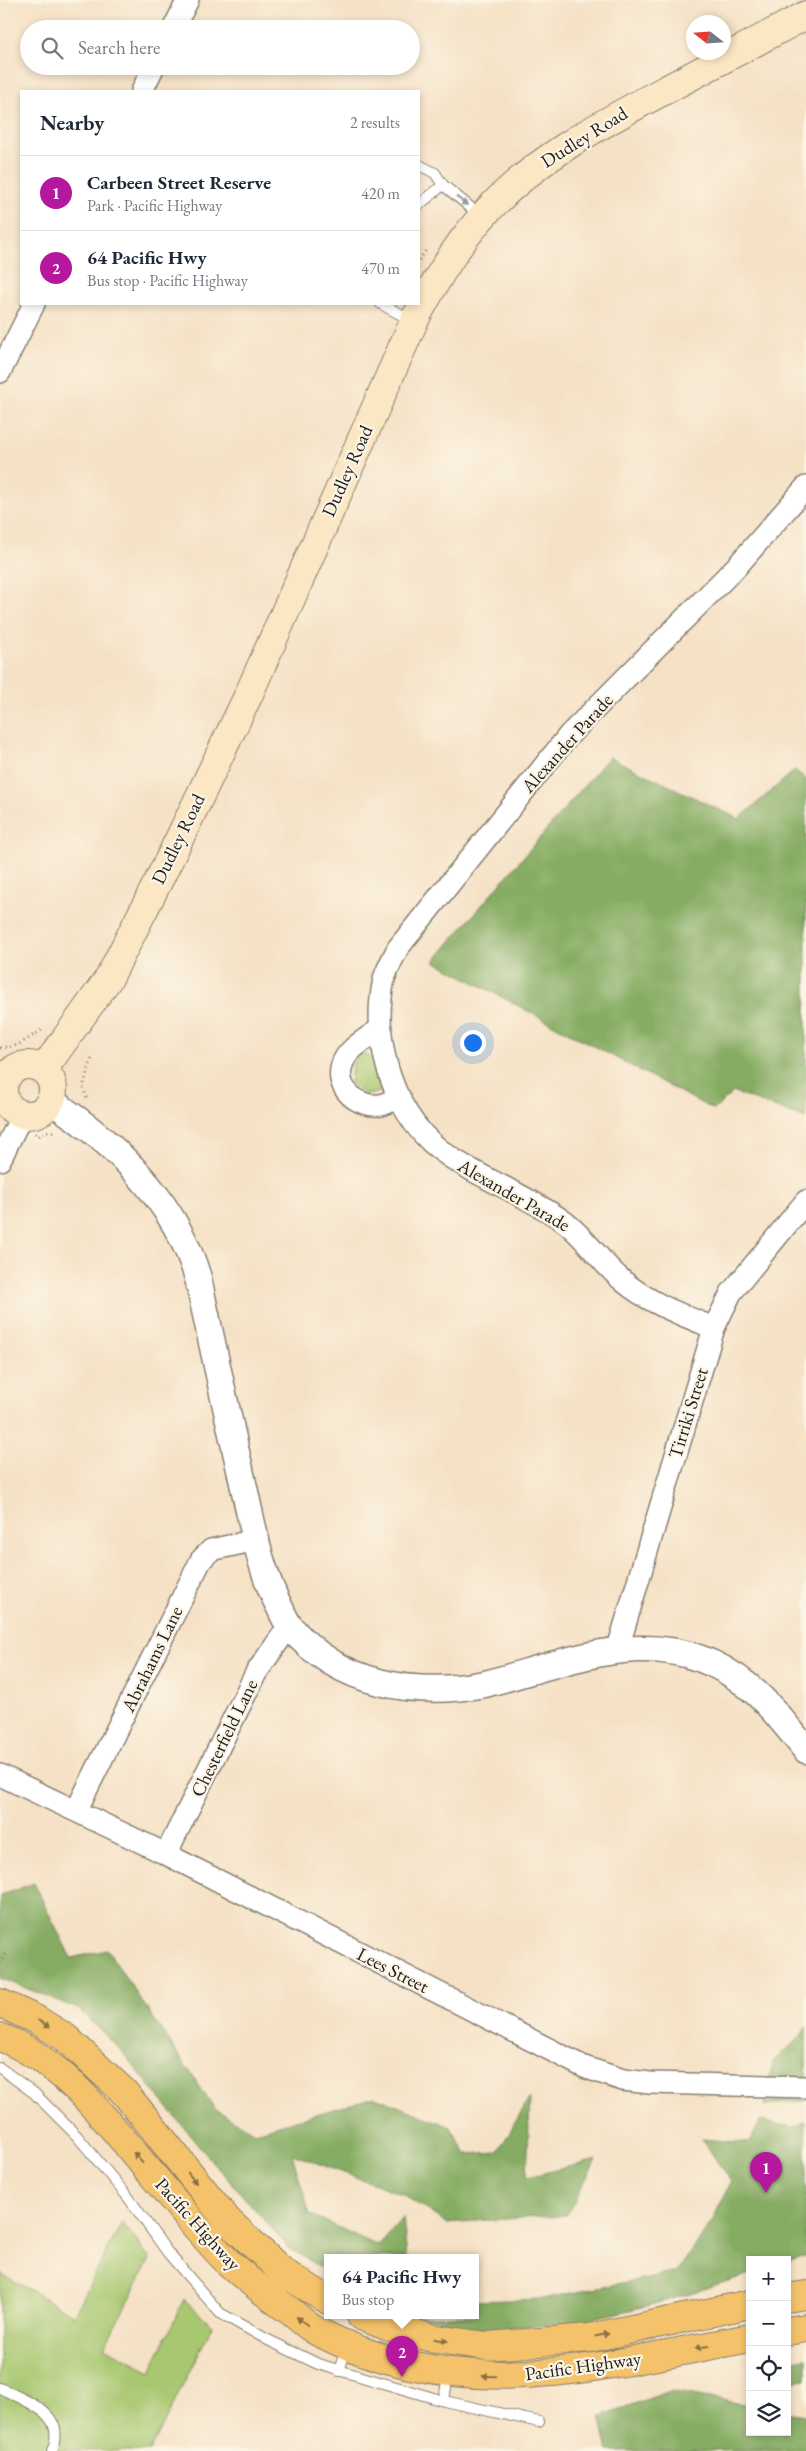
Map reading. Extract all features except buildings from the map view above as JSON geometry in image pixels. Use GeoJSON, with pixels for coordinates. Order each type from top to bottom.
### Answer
{"type":"FeatureCollection","features":[{"type":"Feature","properties":{"kind":"highway","name":"Pacific Highway"},"geometry":{"type":"LineString","coordinates":[[0,2003],[37,2020],[66,2038],[124,2092],[228,2221],[284,2273],[324,2298]]}},
{"type":"Feature","properties":{"kind":"highway","name":"Pacific Highway"},"geometry":{"type":"LineString","coordinates":[[0,2038],[39,2058],[85,2098],[228,2261],[316,2331],[347,2345],[382,2359],[448,2373],[512,2376],[553,2373],[746,2339]]}},
{"type":"Feature","properties":{"kind":"highway"},"geometry":{"type":"LineString","coordinates":[[791,2297],[806,2295]]}},
{"type":"Feature","properties":{"kind":"highway","name":"Pacific Highway"},"geometry":{"type":"LineString","coordinates":[[368,2319],[389,2327],[436,2339],[486,2346],[590,2338],[746,2305]]}},
{"type":"Feature","properties":{"kind":"highway"},"geometry":{"type":"LineString","coordinates":[[791,2331],[806,2328]]}},
{"type":"Feature","properties":{"kind":"main road","name":"Dudley Road"},"geometry":{"type":"LineString","coordinates":[[43,1070],[109,978],[170,858],[248,696],[414,321],[444,265],[482,217],[510,189],[541,163],[616,116],[806,16]]}},
{"type":"Feature","properties":{"kind":"main road"},"geometry":{"type":"LineString","coordinates":[[20,1066],[36,1066],[43,1070],[52,1083],[53,1092],[51,1101],[28,1124],[6,1104],[1,1089],[9,1072],[20,1066]]}},
{"type":"Feature","properties":{"kind":"street"},"geometry":{"type":"LineString","coordinates":[[178,20],[188,0]]}},
{"type":"Feature","properties":{"kind":"street"},"geometry":{"type":"LineString","coordinates":[[142,90],[150,75]]}},
{"type":"Feature","properties":{"kind":"street"},"geometry":{"type":"LineString","coordinates":[[0,372],[34,305]]}},
{"type":"Feature","properties":{"kind":"street","name":"Alexander Parade"},"geometry":{"type":"LineString","coordinates":[[714,1328],[665,1308],[624,1282],[603,1262],[574,1229],[438,1148],[415,1125],[400,1098],[387,1066],[380,1009],[385,978],[398,948],[569,735],[738,565],[806,487]]}},
{"type":"Feature","properties":{"kind":"street"},"geometry":{"type":"LineString","coordinates":[[381,1028],[357,1046],[346,1058],[342,1065],[343,1085],[353,1099],[371,1105],[400,1098]]}},
{"type":"Feature","properties":{"kind":"street"},"geometry":{"type":"LineString","coordinates":[[51,1101],[95,1131],[125,1158],[152,1190],[183,1238],[198,1278],[262,1567],[289,1626],[310,1647],[332,1663],[360,1676],[388,1685],[425,1690],[462,1688],[485,1684],[618,1648],[666,1649],[689,1653],[709,1662],[746,1685],[762,1699],[806,1750]]}},
{"type":"Feature","properties":{"kind":"street"},"geometry":{"type":"LineString","coordinates":[[0,1160],[28,1124]]}},
{"type":"Feature","properties":{"kind":"street","name":"Tirriki Street"},"geometry":{"type":"LineString","coordinates":[[618,1648],[714,1328],[731,1293],[806,1201]]}},
{"type":"Feature","properties":{"kind":"street","name":"Abrahams Lane"},"geometry":{"type":"LineString","coordinates":[[76,1812],[201,1560],[211,1550],[256,1540]]}},
{"type":"Feature","properties":{"kind":"street","name":"Chesterfield Lane"},"geometry":{"type":"LineString","coordinates":[[166,1854],[256,1673],[289,1626]]}},
{"type":"Feature","properties":{"kind":"street","name":"Lees Street"},"geometry":{"type":"LineString","coordinates":[[0,1775],[166,1854],[584,2067],[623,2080],[650,2083],[806,2087]]}},
{"type":"Feature","properties":{"kind":"lane"},"geometry":{"type":"LineString","coordinates":[[420,166],[435,173],[444,185],[482,217]]}},
{"type":"Feature","properties":{"kind":"lane"},"geometry":{"type":"LineString","coordinates":[[420,204],[444,185]]}},
{"type":"Feature","properties":{"kind":"lane"},"geometry":{"type":"LineString","coordinates":[[383,305],[414,321]]}},
{"type":"Feature","properties":{"kind":"lane"},"geometry":{"type":"LineString","coordinates":[[0,2068],[34,2093],[77,2136],[128,2197],[168,2253],[220,2312],[268,2340],[318,2364],[444,2401],[540,2422]]}},
{"type":"Feature","properties":{"kind":"lane"},"geometry":{"type":"LineString","coordinates":[[339,2371],[347,2345]]}},
{"type":"Feature","properties":{"kind":"lane"},"geometry":{"type":"LineString","coordinates":[[444,2401],[448,2373]]}},
{"type":"Feature","properties":{"kind":"lane"},"geometry":{"type":"LineString","coordinates":[[0,2388],[45,2412],[54,2421],[57,2431],[52,2451]]}},
{"type":"Feature","properties":{"kind":"path"},"geometry":{"type":"LineString","coordinates":[[0,1048],[18,1045],[48,1026]]}},
{"type":"Feature","properties":{"kind":"path"},"geometry":{"type":"LineString","coordinates":[[87,1098],[83,1087],[92,1058]]}},
{"type":"Feature","properties":{"kind":"path"},"geometry":{"type":"LineString","coordinates":[[28,1124],[39,1136],[45,1131],[60,1134]]}},
{"type":"Feature","properties":{"kind":"path"},"geometry":{"type":"LineString","coordinates":[[0,1964],[6,1952]]}},
{"type":"Feature","properties":{"kind":"green space"},"geometry":{"type":"Polygon","coordinates":[[[609,757],[739,819],[795,770],[806,779],[806,1119],[733,1092],[714,1110],[434,961],[609,757]]]}},
{"type":"Feature","properties":{"kind":"green space"},"geometry":{"type":"Polygon","coordinates":[[[365,1053],[372,1060],[379,1076],[379,1092],[374,1094],[363,1093],[350,1082],[355,1060],[360,1054],[365,1053]]]}},
{"type":"Feature","properties":{"kind":"green space"},"geometry":{"type":"Polygon","coordinates":[[[34,1883],[71,1958],[107,1950],[215,2109],[255,2132],[375,2097],[451,2127],[466,2154],[498,2152],[530,2097],[527,2177],[596,2160],[567,2215],[446,2223],[402,2194],[292,2154],[310,2214],[378,2246],[403,2217],[407,2254],[324,2254],[324,2269],[290,2249],[210,2159],[118,2047],[78,2009],[0,1978],[0,1896],[34,1883]]]}},
{"type":"Feature","properties":{"kind":"green space"},"geometry":{"type":"Polygon","coordinates":[[[806,2026],[806,2101],[784,2102],[764,2107],[773,2061],[799,2039],[806,2026]]]}},
{"type":"Feature","properties":{"kind":"green space"},"geometry":{"type":"Polygon","coordinates":[[[760,2121],[794,2127],[806,2121],[806,2256],[791,2261],[791,2256],[746,2256],[746,2275],[656,2304],[568,2324],[480,2329],[434,2319],[479,2319],[479,2301],[542,2299],[677,2272],[711,2223],[731,2182],[702,2139],[749,2143],[760,2121]]]}},
{"type":"Feature","properties":{"kind":"green space"},"geometry":{"type":"Polygon","coordinates":[[[122,2222],[150,2259],[104,2347],[151,2371],[184,2299],[212,2326],[150,2451],[0,2451],[0,2273],[74,2315],[122,2222]]]}},
{"type":"Feature","properties":{"kind":"green space"},"geometry":{"type":"Polygon","coordinates":[[[806,2358],[806,2379],[791,2381],[791,2360],[806,2358]]]}},
{"type":"Feature","properties":{"kind":"green space"},"geometry":{"type":"Polygon","coordinates":[[[670,2391],[746,2404],[746,2436],[791,2436],[791,2413],[806,2415],[806,2451],[608,2451],[600,2416],[670,2391]]]}},
{"type":"Feature","properties":{"kind":"place","name":"Carbeen Street Reserve"},"geometry":{"type":"Point","coordinates":[766,2193]}},
{"type":"Feature","properties":{"kind":"place","name":"64 Pacific Hwy"},"geometry":{"type":"Point","coordinates":[402,2377]}}]}
